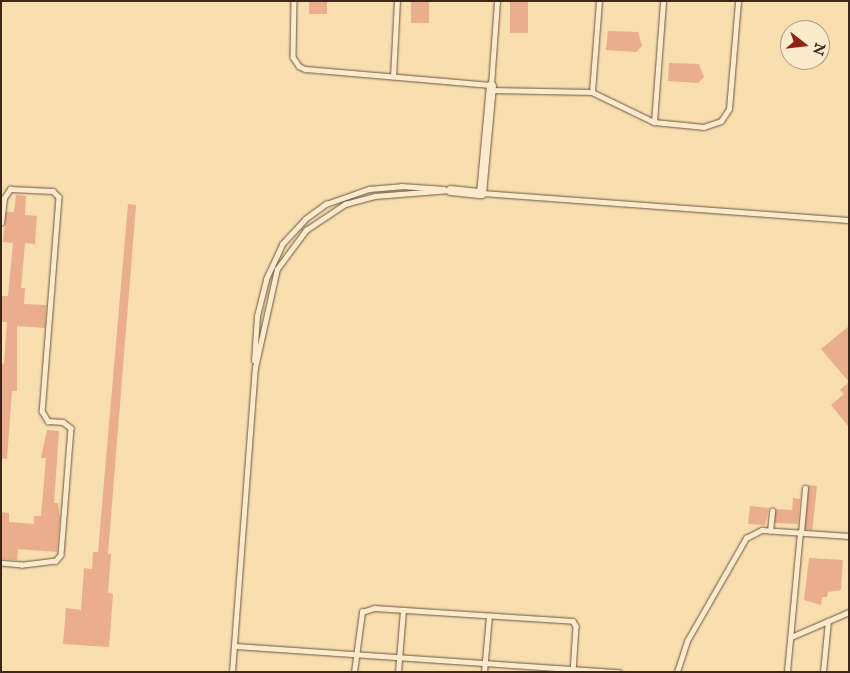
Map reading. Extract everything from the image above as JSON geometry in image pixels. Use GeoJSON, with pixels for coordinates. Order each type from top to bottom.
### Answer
{"type":"FeatureCollection","features":[{"type":"Feature","properties":{"kind":"street"},"geometry":{"type":"LineString","coordinates":[[450,190],[481,193],[491,88]]}},
{"type":"Feature","properties":{"kind":"lane"},"geometry":{"type":"LineString","coordinates":[[294,1],[293,57],[299,66],[314,72],[393,77],[491,88],[592,92],[654,122],[704,127],[714,125],[726,117],[738,1]]}},
{"type":"Feature","properties":{"kind":"lane"},"geometry":{"type":"LineString","coordinates":[[393,77],[397,1]]}},
{"type":"Feature","properties":{"kind":"lane"},"geometry":{"type":"LineString","coordinates":[[491,88],[497,1]]}},
{"type":"Feature","properties":{"kind":"lane"},"geometry":{"type":"LineString","coordinates":[[592,92],[599,1]]}},
{"type":"Feature","properties":{"kind":"lane"},"geometry":{"type":"LineString","coordinates":[[654,122],[663,1]]}},
{"type":"Feature","properties":{"kind":"lane"},"geometry":{"type":"LineString","coordinates":[[232,672],[257,316],[266,278],[282,244],[305,219],[326,204],[369,189],[401,186],[450,190]]}},
{"type":"Feature","properties":{"kind":"lane"},"geometry":{"type":"LineString","coordinates":[[1,223],[4,198],[10,190],[53,190],[59,197],[42,411],[48,421],[63,422],[71,428],[61,556],[56,561],[22,565],[1,563]]}},
{"type":"Feature","properties":{"kind":"lane"},"geometry":{"type":"LineString","coordinates":[[254,368],[278,269],[306,230],[325,215],[357,200],[450,190]]}},
{"type":"Feature","properties":{"kind":"lane"},"geometry":{"type":"LineString","coordinates":[[481,193],[849,220]]}},
{"type":"Feature","properties":{"kind":"lane"},"geometry":{"type":"LineString","coordinates":[[787,672],[805,488]]}},
{"type":"Feature","properties":{"kind":"lane"},"geometry":{"type":"LineString","coordinates":[[770,531],[772,510]]}},
{"type":"Feature","properties":{"kind":"lane"},"geometry":{"type":"LineString","coordinates":[[677,672],[682,651],[741,545],[753,533],[770,531],[849,536]]}},
{"type":"Feature","properties":{"kind":"lane"},"geometry":{"type":"LineString","coordinates":[[354,672],[362,612],[370,608],[573,622],[576,626],[573,670]]}},
{"type":"Feature","properties":{"kind":"lane"},"geometry":{"type":"LineString","coordinates":[[398,672],[403,610]]}},
{"type":"Feature","properties":{"kind":"lane"},"geometry":{"type":"LineString","coordinates":[[791,637],[849,612]]}},
{"type":"Feature","properties":{"kind":"lane"},"geometry":{"type":"LineString","coordinates":[[484,672],[489,616]]}},
{"type":"Feature","properties":{"kind":"lane"},"geometry":{"type":"LineString","coordinates":[[824,672],[828,621]]}},
{"type":"Feature","properties":{"kind":"lane"},"geometry":{"type":"LineString","coordinates":[[234,646],[355,655],[400,655],[573,670],[619,672]]}},
{"type":"Feature","properties":{"kind":"building"},"geometry":{"type":"Polygon","coordinates":[[[309,1],[327,1],[327,14],[309,14],[309,1]]]}},
{"type":"Feature","properties":{"kind":"building"},"geometry":{"type":"Polygon","coordinates":[[[411,1],[429,1],[429,23],[411,23],[411,1]]]}},
{"type":"Feature","properties":{"kind":"building"},"geometry":{"type":"Polygon","coordinates":[[[510,1],[528,1],[528,33],[510,33],[510,1]]]}},
{"type":"Feature","properties":{"kind":"building"},"geometry":{"type":"Polygon","coordinates":[[[608,31],[638,32],[642,46],[636,52],[606,50],[608,31]]]}},
{"type":"Feature","properties":{"kind":"building"},"geometry":{"type":"Polygon","coordinates":[[[669,63],[699,64],[704,77],[698,83],[668,81],[669,63]]]}},
{"type":"Feature","properties":{"kind":"building"},"geometry":{"type":"Polygon","coordinates":[[[16,195],[26,196],[25,215],[37,216],[35,244],[25,243],[21,288],[25,288],[24,304],[46,305],[45,328],[17,326],[17,391],[12,391],[7,459],[1,458],[1,363],[4,364],[7,322],[1,322],[1,296],[8,296],[13,243],[3,242],[6,212],[14,212],[16,195]]]}},
{"type":"Feature","properties":{"kind":"building"},"geometry":{"type":"Polygon","coordinates":[[[128,204],[136,205],[108,554],[111,554],[108,593],[113,594],[109,647],[63,644],[66,608],[81,610],[84,568],[92,569],[93,552],[98,552],[128,204]]]}},
{"type":"Feature","properties":{"kind":"building"},"geometry":{"type":"Polygon","coordinates":[[[849,326],[849,382],[821,349],[849,326]]]}},
{"type":"Feature","properties":{"kind":"building"},"geometry":{"type":"Polygon","coordinates":[[[849,382],[849,427],[831,405],[844,394],[840,390],[849,382]]]}},
{"type":"Feature","properties":{"kind":"building"},"geometry":{"type":"Polygon","coordinates":[[[47,430],[59,431],[54,503],[58,503],[60,517],[57,552],[18,549],[17,560],[1,559],[1,512],[9,513],[9,522],[34,524],[34,516],[41,516],[46,458],[41,458],[47,430]]]}},
{"type":"Feature","properties":{"kind":"building"},"geometry":{"type":"Polygon","coordinates":[[[808,485],[817,486],[812,530],[803,529],[808,485]]]}},
{"type":"Feature","properties":{"kind":"building"},"geometry":{"type":"Polygon","coordinates":[[[793,498],[800,499],[798,524],[775,523],[775,509],[792,510],[793,498]]]}},
{"type":"Feature","properties":{"kind":"building"},"geometry":{"type":"Polygon","coordinates":[[[750,506],[769,508],[765,525],[748,524],[750,506]]]}},
{"type":"Feature","properties":{"kind":"building"},"geometry":{"type":"Polygon","coordinates":[[[809,558],[843,560],[841,590],[828,592],[827,597],[822,597],[821,605],[804,600],[809,558]]]}}]}
